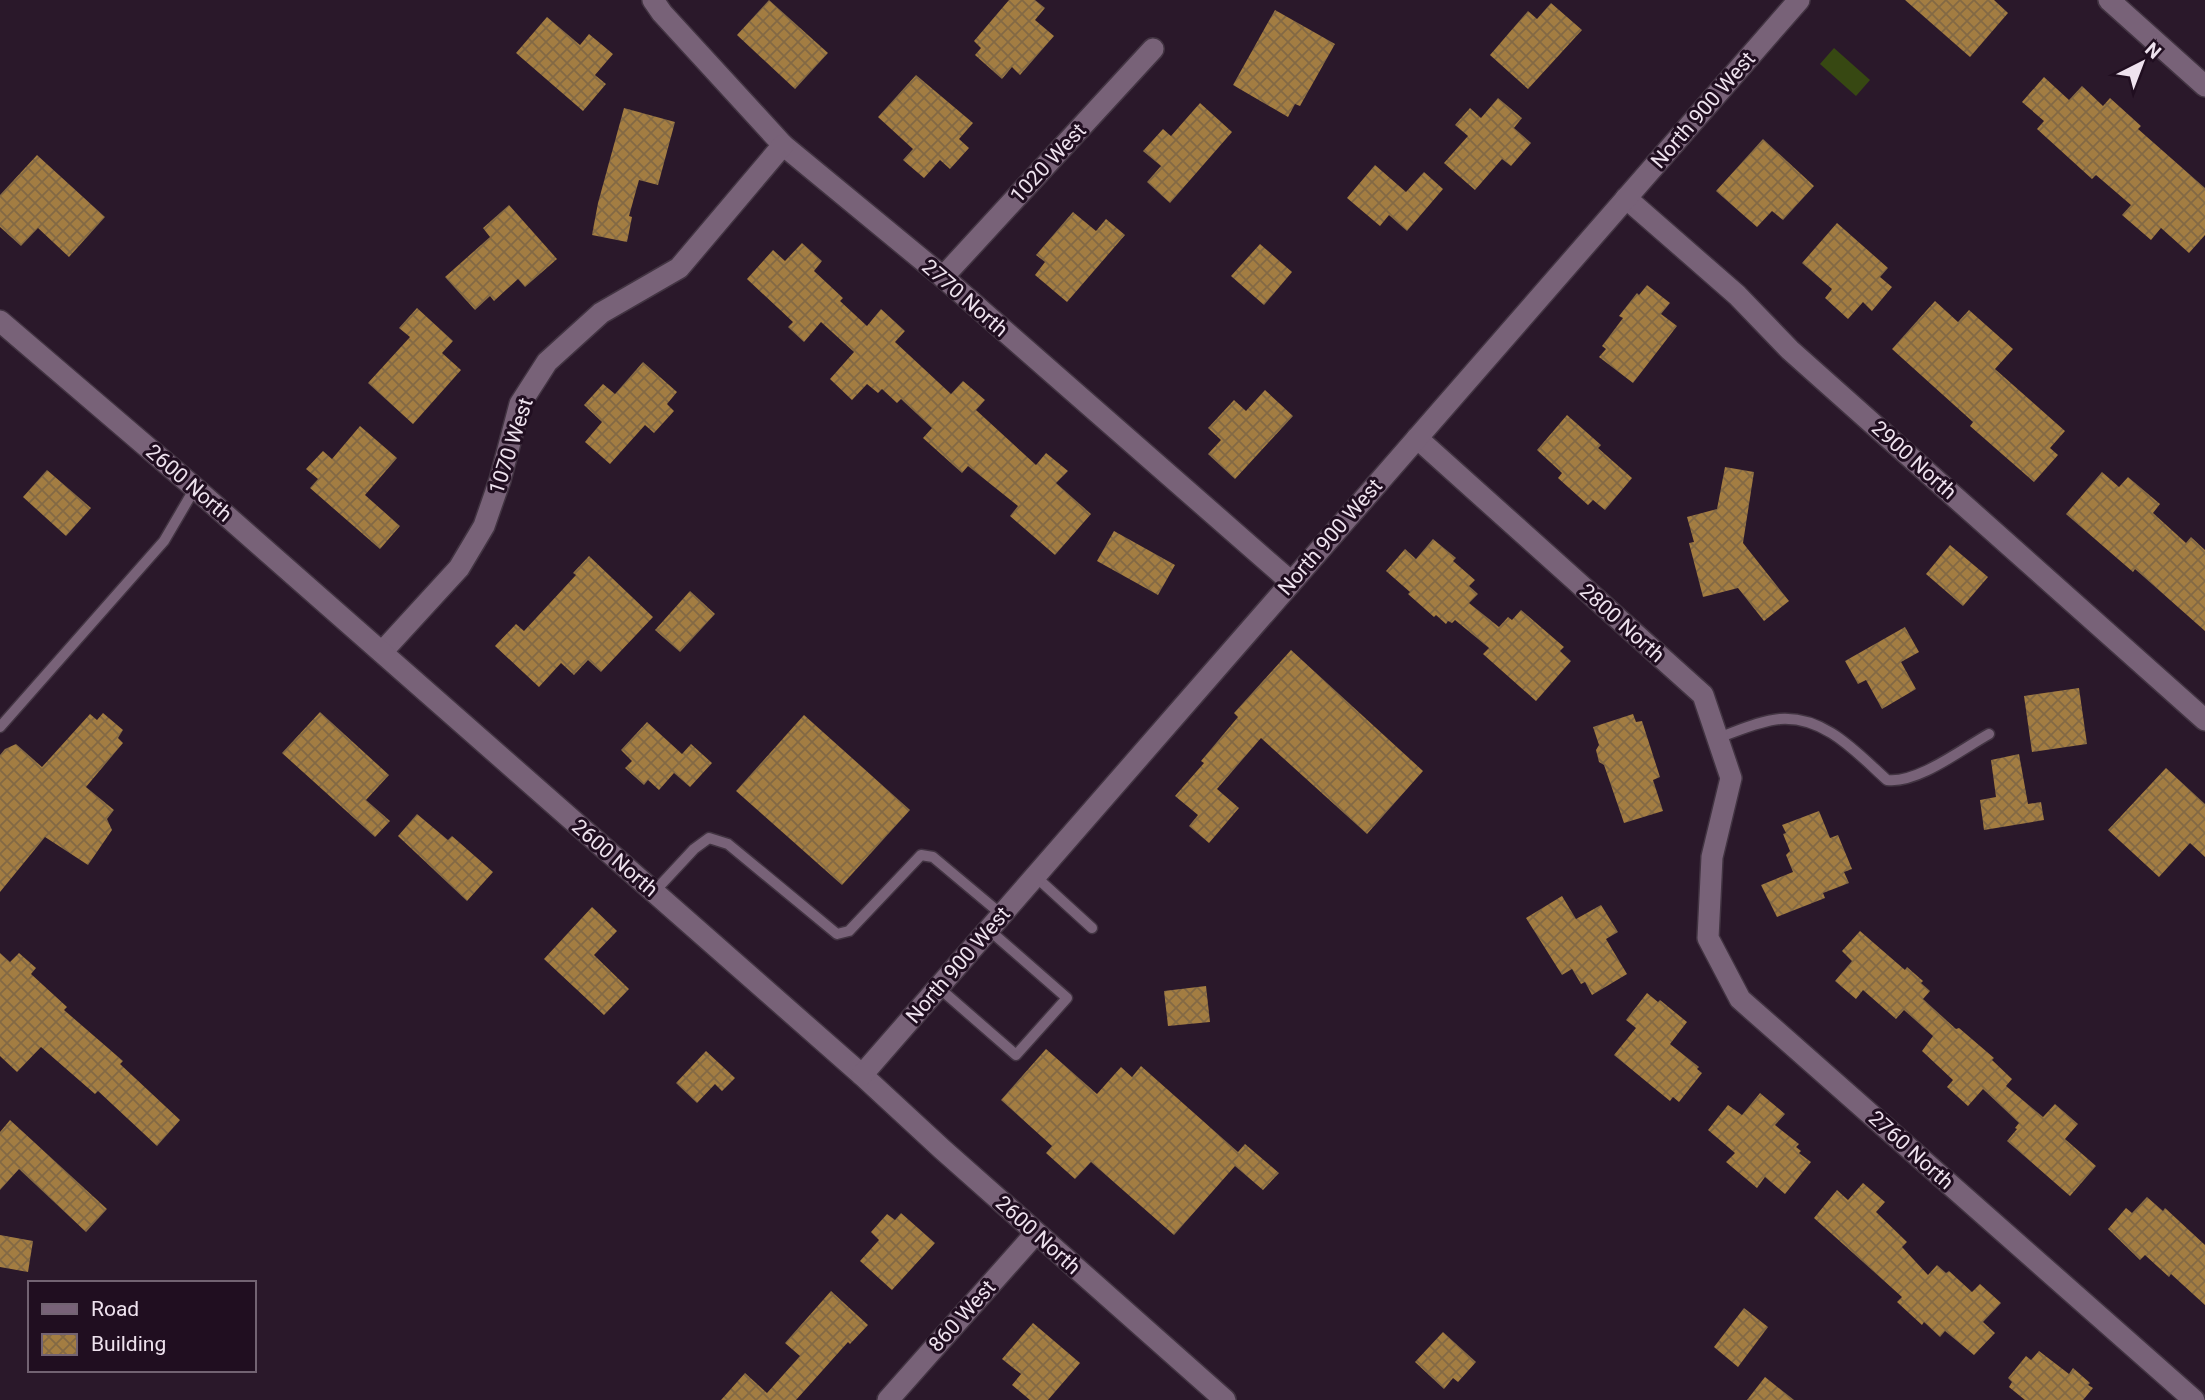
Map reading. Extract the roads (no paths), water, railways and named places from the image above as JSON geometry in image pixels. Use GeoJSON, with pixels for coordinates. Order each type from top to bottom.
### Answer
{"type":"FeatureCollection","features":[{"type":"Feature","properties":{"kind":"street","name":"2770 North"},"geometry":{"type":"LineString","coordinates":[[653,0],[783,145],[943,277],[1291,582]]}},
{"type":"Feature","properties":{"kind":"street","name":"North 900 West"},"geometry":{"type":"LineString","coordinates":[[862,1075],[1799,0]]}},
{"type":"Feature","properties":{"kind":"street"},"geometry":{"type":"LineString","coordinates":[[2119,3],[2205,86]]}},
{"type":"Feature","properties":{"kind":"street","name":"1020 West"},"geometry":{"type":"LineString","coordinates":[[943,277],[1153,49]]}},
{"type":"Feature","properties":{"kind":"street","name":"1070 West"},"geometry":{"type":"LineString","coordinates":[[382,652],[459,568],[484,526],[500,480],[520,404],[547,362],[601,313],[679,268],[783,145]]}},
{"type":"Feature","properties":{"kind":"street","name":"2900 North"},"geometry":{"type":"LineString","coordinates":[[1626,198],[1737,295],[1790,350],[2205,720]]}},
{"type":"Feature","properties":{"kind":"street","name":"2600 North"},"geometry":{"type":"LineString","coordinates":[[0,321],[195,488],[862,1075],[1224,1400]]}},
{"type":"Feature","properties":{"kind":"street","name":"2800 North"},"geometry":{"type":"LineString","coordinates":[[1417,438],[1703,695],[1731,778],[1712,857]]}},
{"type":"Feature","properties":{"kind":"street","name":"2760 North"},"geometry":{"type":"LineString","coordinates":[[1712,857],[1709,938],[1741,999],[2194,1400]]}},
{"type":"Feature","properties":{"kind":"street","name":"860 West"},"geometry":{"type":"LineString","coordinates":[[888,1400],[1036,1233]]}},
{"type":"Feature","properties":{"kind":"lane"},"geometry":{"type":"LineString","coordinates":[[0,727],[164,541],[195,488]]}},
{"type":"Feature","properties":{"kind":"lane"},"geometry":{"type":"LineString","coordinates":[[1717,738],[1760,723],[1781,719],[1801,720],[1819,725],[1886,780],[1894,781],[1916,775],[1989,734]]}},
{"type":"Feature","properties":{"kind":"lane"},"geometry":{"type":"LineString","coordinates":[[654,892],[694,849],[709,838],[728,844],[837,934],[849,931],[921,855],[933,857],[1067,998],[1016,1055],[938,987]]}},
{"type":"Feature","properties":{"kind":"lane"},"geometry":{"type":"LineString","coordinates":[[1035,876],[1092,928]]}}]}
